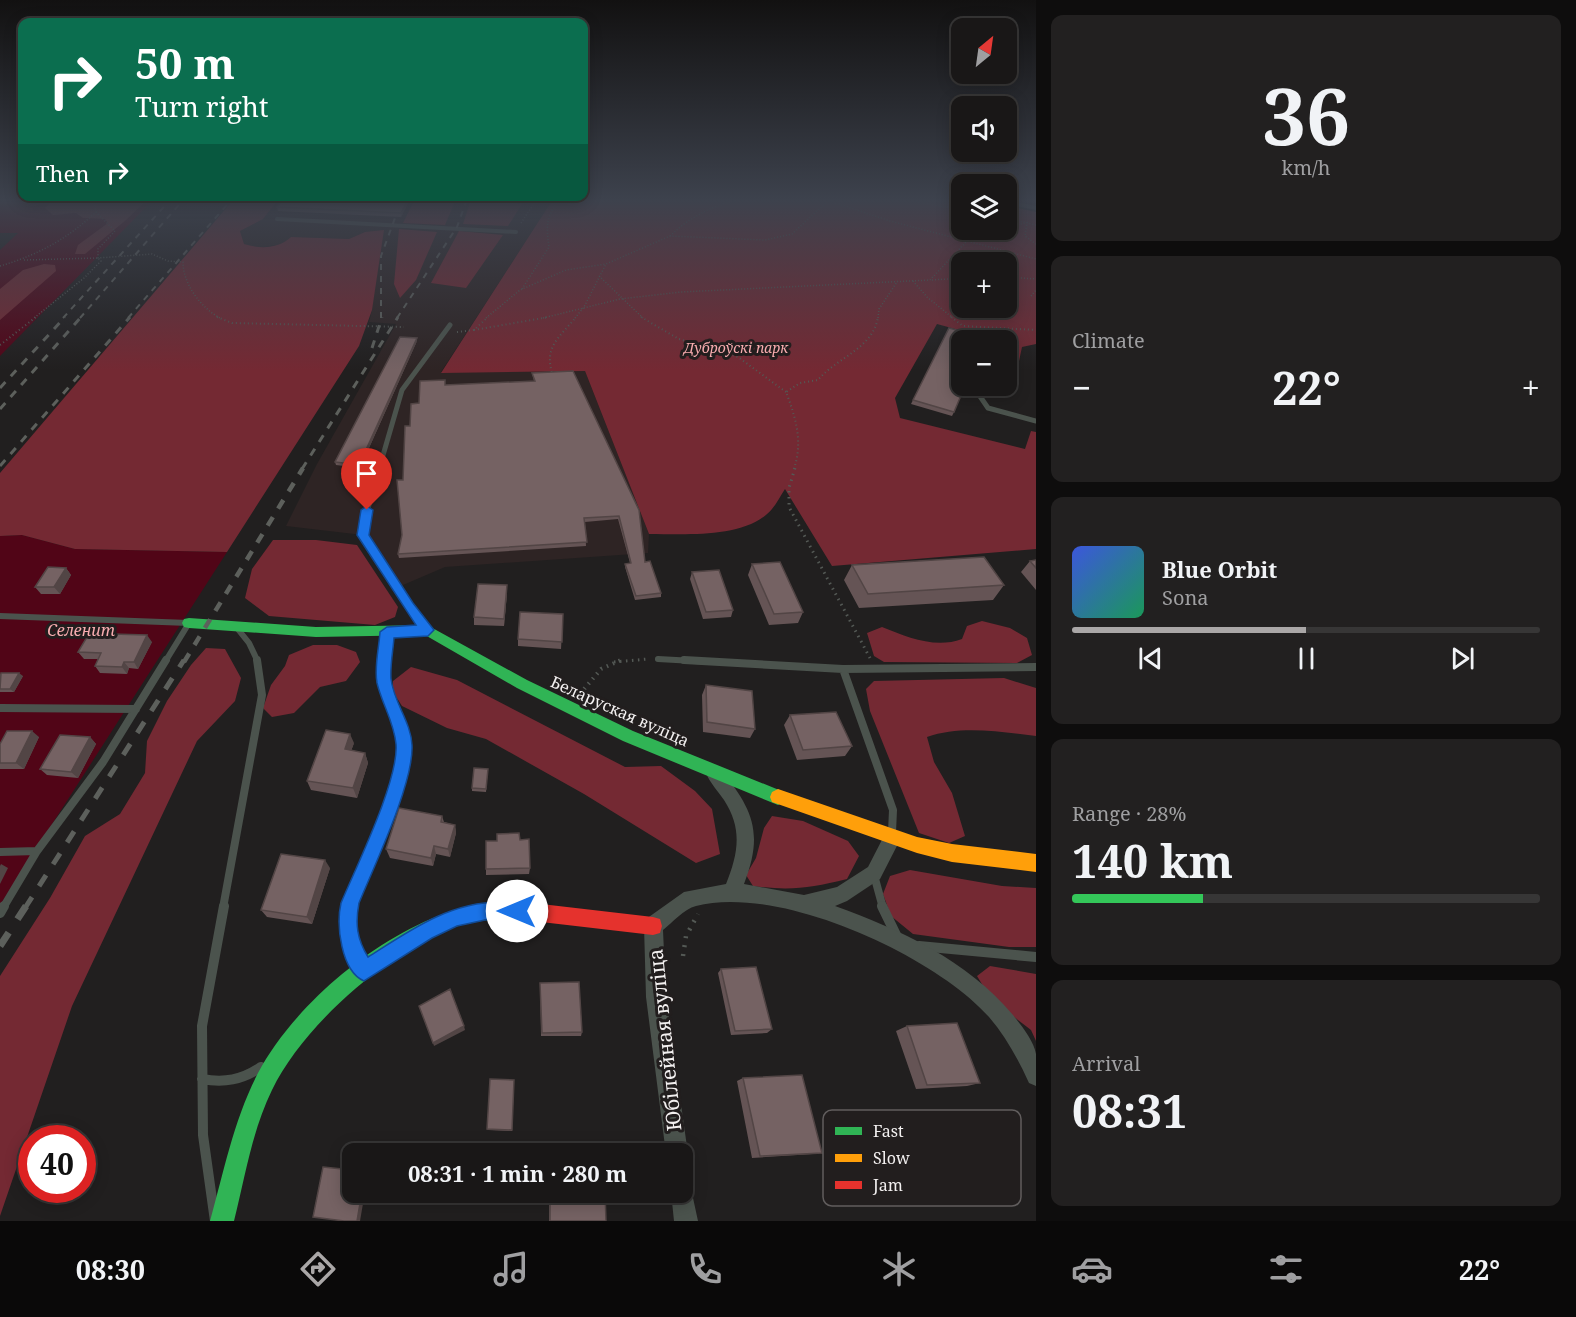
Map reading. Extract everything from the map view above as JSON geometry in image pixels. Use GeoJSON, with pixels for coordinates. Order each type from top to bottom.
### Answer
{"type":"FeatureCollection","features":[{"type":"Feature","properties":{"kind":"street"},"geometry":{"type":"LineString","coordinates":[[189,623],[316,633],[428,630]]}},
{"type":"Feature","properties":{"kind":"street","name":"Беларуская вуліца"},"geometry":{"type":"LineString","coordinates":[[428,630],[569,708],[628,736],[792,803],[892,838],[952,853],[1036,863]]}},
{"type":"Feature","properties":{"kind":"street"},"geometry":{"type":"LineString","coordinates":[[712,770],[739,807],[746,827],[748,843],[744,861],[730,893]]}},
{"type":"Feature","properties":{"kind":"street"},"geometry":{"type":"LineString","coordinates":[[804,904],[840,895],[855,888],[874,873],[892,838]]}},
{"type":"Feature","properties":{"kind":"street"},"geometry":{"type":"LineString","coordinates":[[222,1221],[250,1122],[266,1081],[285,1047],[308,1021],[364,971],[426,932],[455,917],[485,911],[517,911],[620,920],[653,926],[690,898],[730,893],[804,904],[848,919],[902,944],[942,967],[981,996],[1013,1032],[1036,1076]]}},
{"type":"Feature","properties":{"kind":"street","name":"Юбілейная вуліца"},"geometry":{"type":"LineString","coordinates":[[653,926],[657,997],[676,1143]]}},
{"type":"Feature","properties":{"kind":"street"},"geometry":{"type":"LineString","coordinates":[[684,1203],[686,1221]]}},
{"type":"Feature","properties":{"kind":"lane"},"geometry":{"type":"LineString","coordinates":[[428,630],[402,597],[363,535],[367,510],[402,390],[450,325]]}},
{"type":"Feature","properties":{"kind":"lane"},"geometry":{"type":"LineString","coordinates":[[980,396],[988,408],[1036,421]]}},
{"type":"Feature","properties":{"kind":"lane"},"geometry":{"type":"LineString","coordinates":[[0,616],[189,623],[103,762],[37,851],[0,913]]}},
{"type":"Feature","properties":{"kind":"lane"},"geometry":{"type":"LineString","coordinates":[[215,1221],[203,1135],[202,1026],[262,695],[262,674],[257,655],[235,627]]}},
{"type":"Feature","properties":{"kind":"lane"},"geometry":{"type":"LineString","coordinates":[[364,971],[348,935],[347,919],[350,903],[399,780],[404,746],[402,729],[388,697],[384,679],[387,632]]}},
{"type":"Feature","properties":{"kind":"lane"},"geometry":{"type":"LineString","coordinates":[[658,659],[843,669],[1036,667]]}},
{"type":"Feature","properties":{"kind":"lane"},"geometry":{"type":"LineString","coordinates":[[843,669],[893,810],[892,838]]}},
{"type":"Feature","properties":{"kind":"lane"},"geometry":{"type":"LineString","coordinates":[[0,708],[136,709]]}},
{"type":"Feature","properties":{"kind":"lane"},"geometry":{"type":"LineString","coordinates":[[0,852],[37,851]]}},
{"type":"Feature","properties":{"kind":"lane"},"geometry":{"type":"LineString","coordinates":[[874,873],[879,899],[902,944],[1036,957]]}},
{"type":"Feature","properties":{"kind":"lane"},"geometry":{"type":"LineString","coordinates":[[202,1079],[217,1082],[233,1081],[253,1073],[285,1047]]}},
{"type":"Feature","properties":{"kind":"path"},"geometry":{"type":"LineString","coordinates":[[0,266],[32,256]]}},
{"type":"Feature","properties":{"kind":"path"},"geometry":{"type":"LineString","coordinates":[[24,260],[125,256]]}},
{"type":"Feature","properties":{"kind":"path"},"geometry":{"type":"LineString","coordinates":[[157,256],[168,261],[183,262],[197,300],[218,319],[232,323],[404,327]]}},
{"type":"Feature","properties":{"kind":"path"},"geometry":{"type":"LineString","coordinates":[[520,290],[544,256]]}},
{"type":"Feature","properties":{"kind":"path"},"geometry":{"type":"LineString","coordinates":[[474,330],[501,304],[520,290],[566,270],[606,264],[624,256]]}},
{"type":"Feature","properties":{"kind":"path"},"geometry":{"type":"LineString","coordinates":[[930,280],[953,256]]}},
{"type":"Feature","properties":{"kind":"path"},"geometry":{"type":"LineString","coordinates":[[0,345],[84,278],[101,261],[98,258]]}},
{"type":"Feature","properties":{"kind":"path"},"geometry":{"type":"LineString","coordinates":[[554,378],[548,361],[552,347],[584,307],[606,264]]}},
{"type":"Feature","properties":{"kind":"path"},"geometry":{"type":"LineString","coordinates":[[599,276],[620,299],[659,328],[678,339],[705,345],[745,360],[786,392],[798,422],[798,459],[787,486],[789,507],[875,668]]}},
{"type":"Feature","properties":{"kind":"path"},"geometry":{"type":"LineString","coordinates":[[1017,278],[1036,279]]}},
{"type":"Feature","properties":{"kind":"path"},"geometry":{"type":"LineString","coordinates":[[442,333],[527,322],[620,299],[742,287],[951,279]]}},
{"type":"Feature","properties":{"kind":"path"},"geometry":{"type":"LineString","coordinates":[[913,281],[927,297],[963,326],[1036,330]]}},
{"type":"Feature","properties":{"kind":"path"},"geometry":{"type":"LineString","coordinates":[[786,392],[800,383],[818,380],[826,370],[861,347],[876,328],[879,309],[897,282]]}},
{"type":"Feature","properties":{"kind":"path"},"geometry":{"type":"LineString","coordinates":[[1031,296],[1036,290]]}},
{"type":"Feature","properties":{"kind":"path"},"geometry":{"type":"LineString","coordinates":[[569,708],[605,663],[619,659],[658,659]]}},
{"type":"Feature","properties":{"kind":"path"},"geometry":{"type":"LineString","coordinates":[[683,956],[686,936],[693,919],[700,912]]}},
{"type":"Feature","properties":{"kind":"shaded area"},"geometry":{"type":"Polygon","coordinates":[[[367,256],[516,256],[441,372],[585,371],[649,534],[648,553],[445,567],[396,588],[363,535],[286,526],[317,464],[396,324],[369,322],[372,310],[367,256]]]}},
{"type":"Feature","properties":{"kind":"green space"},"geometry":{"type":"Polygon","coordinates":[[[0,256],[98,256],[0,356],[0,256]]]}},
{"type":"Feature","properties":{"kind":"green space"},"geometry":{"type":"Polygon","coordinates":[[[185,256],[380,256],[372,310],[359,346],[227,552],[75,549],[22,535],[0,536],[0,473],[185,256]]]}},
{"type":"Feature","properties":{"kind":"green space"},"geometry":{"type":"Polygon","coordinates":[[[397,256],[427,256],[416,280],[400,298],[394,284],[397,256]]]}},
{"type":"Feature","properties":{"kind":"green space"},"geometry":{"type":"Polygon","coordinates":[[[446,256],[488,256],[466,288],[431,283],[446,256]]]}},
{"type":"Feature","properties":{"kind":"green space","name":"Дуброўскі парк"},"geometry":{"type":"Polygon","coordinates":[[[516,256],[951,256],[951,318],[1017,318],[1017,256],[1036,256],[1036,344],[1022,347],[1017,371],[1017,330],[959,330],[937,324],[895,398],[900,418],[1025,449],[1031,431],[1036,432],[1036,549],[832,566],[785,489],[772,509],[761,519],[747,526],[715,533],[649,534],[585,371],[441,373],[516,256]]]}},
{"type":"Feature","properties":{"kind":"green space"},"geometry":{"type":"Polygon","coordinates":[[[44,264],[55,265],[56,271],[0,320],[0,289],[23,270],[44,264]]]}},
{"type":"Feature","properties":{"kind":"green space","name":"Селенит"},"geometry":{"type":"Polygon","coordinates":[[[22,535],[75,549],[227,552],[0,905],[0,536],[22,535]]]}},
{"type":"Feature","properties":{"kind":"green space"},"geometry":{"type":"Polygon","coordinates":[[[273,540],[316,540],[357,545],[398,607],[395,617],[375,625],[269,616],[245,598],[252,569],[273,540]]]}},
{"type":"Feature","properties":{"kind":"green space"},"geometry":{"type":"Polygon","coordinates":[[[982,621],[1010,628],[1027,638],[1032,655],[1017,663],[884,662],[874,656],[867,633],[882,627],[921,640],[952,642],[962,639],[967,626],[982,621]]]}},
{"type":"Feature","properties":{"kind":"green space"},"geometry":{"type":"Polygon","coordinates":[[[313,645],[337,645],[356,652],[360,662],[346,681],[320,687],[294,713],[272,717],[263,708],[271,685],[285,666],[289,655],[313,645]]]}},
{"type":"Feature","properties":{"kind":"green space"},"geometry":{"type":"Polygon","coordinates":[[[206,648],[225,649],[241,678],[235,701],[197,741],[72,1006],[31,1125],[18,1125],[18,1164],[0,1216],[0,976],[50,898],[85,836],[120,814],[145,773],[147,741],[167,701],[191,665],[206,648]]]}},
{"type":"Feature","properties":{"kind":"green space"},"geometry":{"type":"Polygon","coordinates":[[[411,667],[457,680],[625,767],[661,766],[695,791],[712,809],[720,854],[696,863],[584,794],[486,739],[447,728],[402,706],[393,692],[393,681],[411,667]]]}},
{"type":"Feature","properties":{"kind":"green space"},"geometry":{"type":"Polygon","coordinates":[[[1004,678],[1036,688],[1036,736],[967,730],[927,737],[934,762],[952,793],[965,836],[949,843],[919,833],[870,711],[866,689],[874,681],[1004,678]]]}},
{"type":"Feature","properties":{"kind":"green space"},"geometry":{"type":"Polygon","coordinates":[[[772,816],[803,821],[848,841],[859,856],[847,879],[800,888],[753,886],[746,875],[756,858],[764,828],[772,816]]]}},
{"type":"Feature","properties":{"kind":"green space"},"geometry":{"type":"Polygon","coordinates":[[[910,870],[1002,886],[1036,888],[1036,947],[1009,947],[913,934],[891,916],[883,894],[890,876],[910,870]]]}},
{"type":"Feature","properties":{"kind":"green space"},"geometry":{"type":"Polygon","coordinates":[[[990,966],[1036,974],[1036,1041],[1031,1030],[991,999],[977,976],[990,966]]]}},
{"type":"Feature","properties":{"kind":"building"},"geometry":{"type":"Polygon","coordinates":[[[949,328],[956,330],[951,330],[951,396],[961,396],[954,412],[913,400],[949,328]]]}},
{"type":"Feature","properties":{"kind":"building"},"geometry":{"type":"Polygon","coordinates":[[[400,337],[417,338],[359,465],[335,462],[400,337]]]}},
{"type":"Feature","properties":{"kind":"building"},"geometry":{"type":"Polygon","coordinates":[[[573,371],[639,510],[645,562],[650,561],[661,593],[636,596],[625,564],[631,563],[619,516],[584,518],[587,542],[398,554],[402,535],[397,480],[403,480],[405,426],[410,426],[411,404],[419,403],[420,381],[445,380],[445,385],[535,381],[532,373],[573,371]]]}},
{"type":"Feature","properties":{"kind":"building"},"geometry":{"type":"Polygon","coordinates":[[[984,557],[1004,585],[868,594],[852,565],[984,557]]]}},
{"type":"Feature","properties":{"kind":"building"},"geometry":{"type":"Polygon","coordinates":[[[1036,560],[1036,568],[1030,561],[1036,560]]]}},
{"type":"Feature","properties":{"kind":"building"},"geometry":{"type":"Polygon","coordinates":[[[780,562],[803,612],[774,614],[752,564],[780,562]]]}},
{"type":"Feature","properties":{"kind":"building"},"geometry":{"type":"Polygon","coordinates":[[[48,567],[66,568],[54,587],[35,587],[48,567]]]}},
{"type":"Feature","properties":{"kind":"building"},"geometry":{"type":"Polygon","coordinates":[[[719,570],[733,610],[706,612],[692,572],[719,570]]]}},
{"type":"Feature","properties":{"kind":"building"},"geometry":{"type":"Polygon","coordinates":[[[478,584],[507,585],[504,619],[474,617],[478,584]]]}},
{"type":"Feature","properties":{"kind":"building"},"geometry":{"type":"Polygon","coordinates":[[[520,612],[563,614],[562,642],[518,639],[520,612]]]}},
{"type":"Feature","properties":{"kind":"building"},"geometry":{"type":"Polygon","coordinates":[[[112,634],[147,635],[134,662],[124,662],[122,667],[95,666],[101,653],[78,652],[87,637],[110,638],[112,634]]]}},
{"type":"Feature","properties":{"kind":"building"},"geometry":{"type":"Polygon","coordinates":[[[1,673],[19,673],[10,689],[0,689],[1,673]]]}},
{"type":"Feature","properties":{"kind":"building"},"geometry":{"type":"Polygon","coordinates":[[[706,685],[752,691],[755,729],[707,722],[706,685]]]}},
{"type":"Feature","properties":{"kind":"building"},"geometry":{"type":"Polygon","coordinates":[[[836,712],[852,746],[803,750],[790,715],[836,712]]]}},
{"type":"Feature","properties":{"kind":"building"},"geometry":{"type":"Polygon","coordinates":[[[326,730],[350,734],[345,749],[365,753],[353,788],[307,781],[326,730]]]}},
{"type":"Feature","properties":{"kind":"building"},"geometry":{"type":"Polygon","coordinates":[[[7,731],[32,731],[16,763],[0,763],[0,744],[7,731]]]}},
{"type":"Feature","properties":{"kind":"building"},"geometry":{"type":"Polygon","coordinates":[[[60,735],[90,737],[71,772],[40,769],[60,735]]]}},
{"type":"Feature","properties":{"kind":"building"},"geometry":{"type":"Polygon","coordinates":[[[474,768],[488,769],[486,789],[472,788],[474,768]]]}},
{"type":"Feature","properties":{"kind":"building"},"geometry":{"type":"Polygon","coordinates":[[[399,808],[442,816],[441,822],[455,825],[448,849],[434,846],[431,858],[386,849],[399,808]]]}},
{"type":"Feature","properties":{"kind":"building"},"geometry":{"type":"Polygon","coordinates":[[[519,833],[520,840],[529,839],[530,868],[486,869],[486,841],[497,841],[497,834],[519,833]]]}},
{"type":"Feature","properties":{"kind":"building"},"geometry":{"type":"Polygon","coordinates":[[[281,854],[325,860],[307,917],[261,910],[281,854]]]}},
{"type":"Feature","properties":{"kind":"building"},"geometry":{"type":"Polygon","coordinates":[[[756,967],[772,1029],[735,1031],[721,969],[756,967]]]}},
{"type":"Feature","properties":{"kind":"building"},"geometry":{"type":"Polygon","coordinates":[[[579,982],[582,1032],[542,1033],[540,983],[579,982]]]}},
{"type":"Feature","properties":{"kind":"building"},"geometry":{"type":"Polygon","coordinates":[[[450,989],[464,1026],[433,1043],[419,1006],[450,989]]]}},
{"type":"Feature","properties":{"kind":"building"},"geometry":{"type":"Polygon","coordinates":[[[957,1023],[980,1083],[927,1085],[907,1026],[957,1023]]]}},
{"type":"Feature","properties":{"kind":"building"},"geometry":{"type":"Polygon","coordinates":[[[802,1075],[822,1153],[760,1156],[743,1078],[802,1075]]]}},
{"type":"Feature","properties":{"kind":"building"},"geometry":{"type":"Polygon","coordinates":[[[490,1079],[514,1080],[512,1130],[487,1129],[490,1079]]]}},
{"type":"Feature","properties":{"kind":"building"},"geometry":{"type":"Polygon","coordinates":[[[323,1167],[342,1169],[342,1203],[360,1203],[357,1221],[313,1217],[323,1167]]]}},
{"type":"Feature","properties":{"kind":"building"},"geometry":{"type":"Polygon","coordinates":[[[550,1203],[605,1203],[606,1221],[550,1221],[550,1203]]]}},
{"type":"Feature","properties":{"kind":"railway"},"geometry":{"type":"LineString","coordinates":[[63,318],[119,256]]}},
{"type":"Feature","properties":{"kind":"railway"},"geometry":{"type":"LineString","coordinates":[[80,318],[134,256]]}},
{"type":"Feature","properties":{"kind":"railway"},"geometry":{"type":"LineString","coordinates":[[128,318],[182,256]]}},
{"type":"Feature","properties":{"kind":"railway"},"geometry":{"type":"LineString","coordinates":[[381,256],[381,318]]}},
{"type":"Feature","properties":{"kind":"railway"},"geometry":{"type":"LineString","coordinates":[[397,318],[438,256]]}},
{"type":"Feature","properties":{"kind":"railway"},"geometry":{"type":"LineString","coordinates":[[0,388],[65,317]]}},
{"type":"Feature","properties":{"kind":"railway"},"geometry":{"type":"LineString","coordinates":[[0,409],[81,317]]}},
{"type":"Feature","properties":{"kind":"railway"},"geometry":{"type":"LineString","coordinates":[[0,466],[130,317]]}},
{"type":"Feature","properties":{"kind":"railway"},"geometry":{"type":"LineString","coordinates":[[372,348],[382,317]]}},
{"type":"Feature","properties":{"kind":"railway"},"geometry":{"type":"LineString","coordinates":[[302,469],[398,317]]}},
{"type":"Feature","properties":{"kind":"railway"},"geometry":{"type":"LineString","coordinates":[[184,662],[303,468]]}},
{"type":"Feature","properties":{"kind":"railway"},"geometry":{"type":"LineString","coordinates":[[25,908],[184,660]]}},
{"type":"Feature","properties":{"kind":"railway"},"geometry":{"type":"LineString","coordinates":[[0,946],[26,906]]}},
{"type":"Feature","properties":{"kind":"traffic: fast"},"geometry":{"type":"LineString","coordinates":[[189,623],[316,632],[427,630],[522,684],[628,736],[778,797]]}},
{"type":"Feature","properties":{"kind":"traffic: fast"},"geometry":{"type":"LineString","coordinates":[[222,1221],[249,1121],[264,1083],[289,1043],[308,1020],[356,976],[410,939],[461,916],[500,911],[524,911]]}},
{"type":"Feature","properties":{"kind":"traffic: slow"},"geometry":{"type":"LineString","coordinates":[[778,797],[917,845],[952,853],[1036,863]]}},
{"type":"Feature","properties":{"kind":"traffic: jam"},"geometry":{"type":"LineString","coordinates":[[524,911],[653,926]]}},
{"type":"Feature","properties":{"kind":"route"},"geometry":{"type":"LineString","coordinates":[[367,510],[363,535],[408,606],[428,630],[387,632],[384,679],[388,697],[402,729],[403,762],[399,780],[350,903],[347,919],[348,935],[364,971],[396,949],[455,917],[485,911],[517,911]]}}]}
